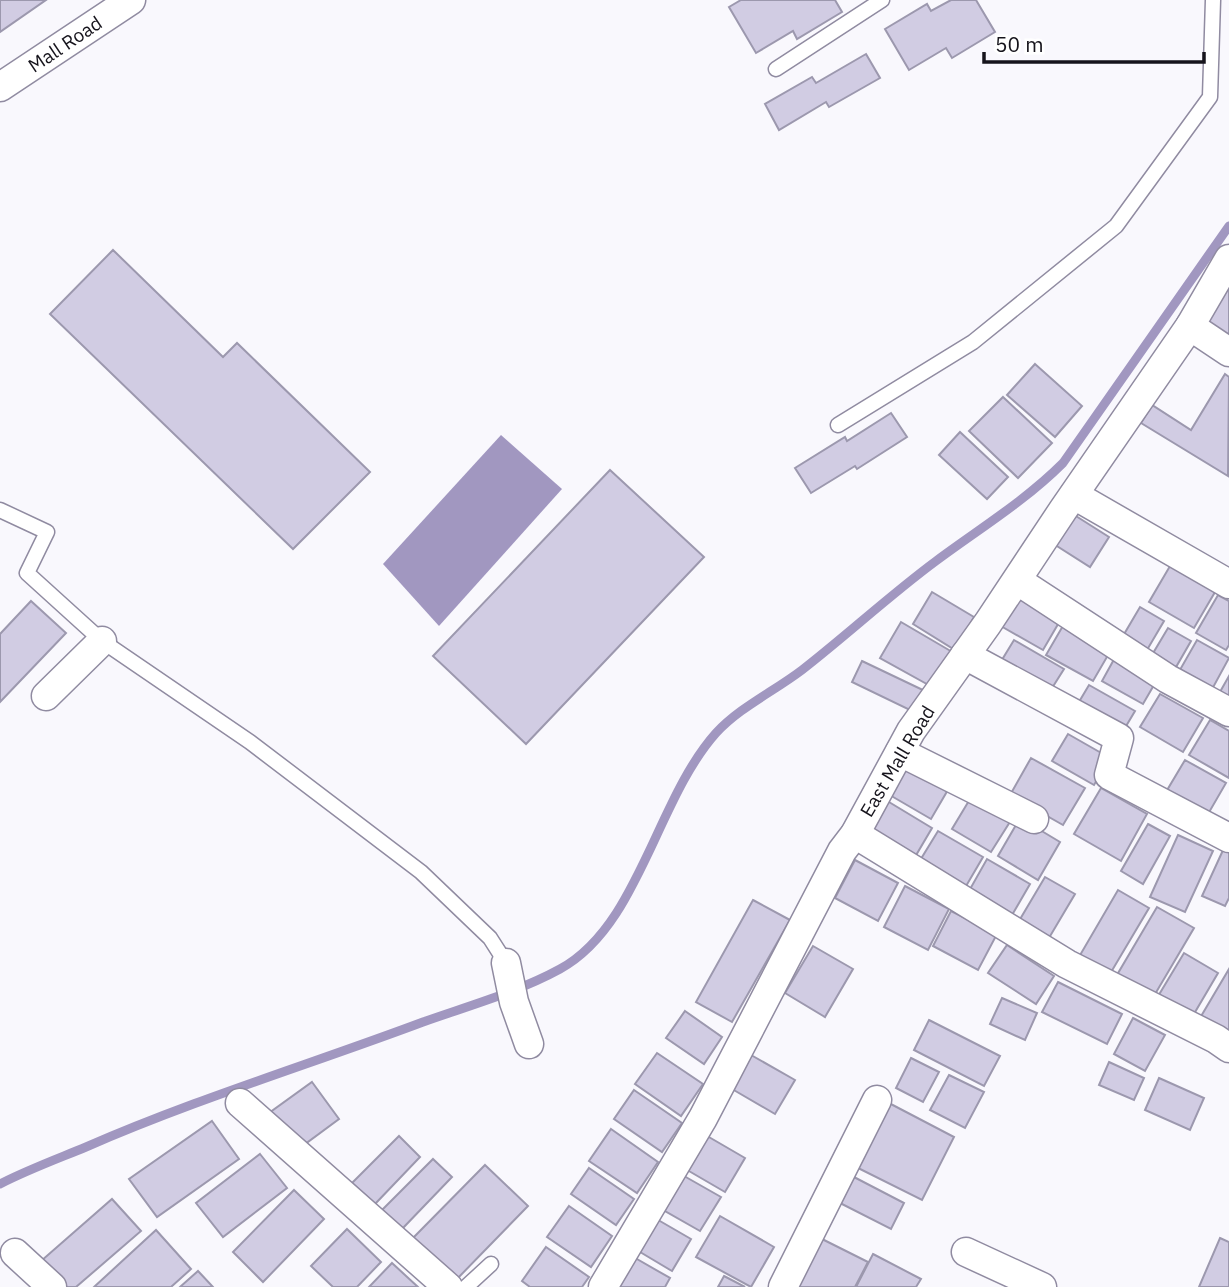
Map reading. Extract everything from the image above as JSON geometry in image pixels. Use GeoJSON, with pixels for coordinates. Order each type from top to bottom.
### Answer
{"type":"FeatureCollection","features":[{"type":"Feature","properties":{"kind":"street","name":"Mall Road"},"geometry":{"type":"LineString","coordinates":[[0,88],[131,0]]}},
{"type":"Feature","properties":{"kind":"street","name":"East Mall Road"},"geometry":{"type":"LineString","coordinates":[[603,1287],[703,1118],[842,851],[855,834],[911,731],[1017,581],[1190,326],[1229,259]]}},
{"type":"Feature","properties":{"kind":"street"},"geometry":{"type":"LineString","coordinates":[[1190,326],[1229,352]]}},
{"type":"Feature","properties":{"kind":"street"},"geometry":{"type":"LineString","coordinates":[[1074,495],[1229,584]]}},
{"type":"Feature","properties":{"kind":"street"},"geometry":{"type":"LineString","coordinates":[[1017,581],[1168,679],[1229,712]]}},
{"type":"Feature","properties":{"kind":"street"},"geometry":{"type":"LineString","coordinates":[[46,696],[102,640]]}},
{"type":"Feature","properties":{"kind":"street"},"geometry":{"type":"LineString","coordinates":[[965,655],[1119,738],[1109,775],[1229,838]]}},
{"type":"Feature","properties":{"kind":"street"},"geometry":{"type":"LineString","coordinates":[[900,751],[1034,819]]}},
{"type":"Feature","properties":{"kind":"street"},"geometry":{"type":"LineString","coordinates":[[855,834],[1067,964],[1229,1048]]}},
{"type":"Feature","properties":{"kind":"street"},"geometry":{"type":"LineString","coordinates":[[506,963],[514,1002],[529,1044]]}},
{"type":"Feature","properties":{"kind":"street"},"geometry":{"type":"LineString","coordinates":[[783,1287],[877,1100]]}},
{"type":"Feature","properties":{"kind":"street"},"geometry":{"type":"LineString","coordinates":[[240,1103],[448,1287]]}},
{"type":"Feature","properties":{"kind":"street"},"geometry":{"type":"LineString","coordinates":[[966,1252],[1042,1287]]}},
{"type":"Feature","properties":{"kind":"street"},"geometry":{"type":"LineString","coordinates":[[15,1253],[52,1287]]}},
{"type":"Feature","properties":{"kind":"lane"},"geometry":{"type":"LineString","coordinates":[[776,69],[882,0]]}},
{"type":"Feature","properties":{"kind":"lane"},"geometry":{"type":"LineString","coordinates":[[838,425],[973,342],[1116,226],[1210,97],[1213,0]]}},
{"type":"Feature","properties":{"kind":"lane"},"geometry":{"type":"LineString","coordinates":[[0,510],[47,532],[27,573],[102,640],[250,742],[421,872],[491,938],[506,963]]}},
{"type":"Feature","properties":{"kind":"lane"},"geometry":{"type":"LineString","coordinates":[[466,1287],[492,1264]]}},
{"type":"Feature","properties":{"kind":"shaded area"},"geometry":{"type":"Polygon","coordinates":[[[501,435],[562,489],[439,626],[383,564],[501,435]]]}},
{"type":"Feature","properties":{"kind":"building"},"geometry":{"type":"Polygon","coordinates":[[[0,0],[46,0],[0,32],[0,0]]]}},
{"type":"Feature","properties":{"kind":"building"},"geometry":{"type":"Polygon","coordinates":[[[741,0],[835,0],[842,12],[797,39],[793,31],[756,53],[729,7],[741,0]]]}},
{"type":"Feature","properties":{"kind":"building"},"geometry":{"type":"Polygon","coordinates":[[[951,0],[976,0],[995,32],[952,58],[946,48],[909,70],[885,29],[927,4],[931,11],[951,0]]]}},
{"type":"Feature","properties":{"kind":"building"},"geometry":{"type":"Polygon","coordinates":[[[866,54],[880,78],[829,107],[826,102],[779,130],[765,104],[812,77],[816,83],[866,54]]]}},
{"type":"Feature","properties":{"kind":"building"},"geometry":{"type":"Polygon","coordinates":[[[113,250],[223,357],[237,343],[370,472],[293,549],[50,314],[113,250]]]}},
{"type":"Feature","properties":{"kind":"building"},"geometry":{"type":"Polygon","coordinates":[[[1229,286],[1229,339],[1205,325],[1229,286]]]}},
{"type":"Feature","properties":{"kind":"building"},"geometry":{"type":"Polygon","coordinates":[[[1035,364],[1082,406],[1055,437],[1007,395],[1035,364]]]}},
{"type":"Feature","properties":{"kind":"building"},"geometry":{"type":"Polygon","coordinates":[[[1225,374],[1229,377],[1228,476],[1141,423],[1152,405],[1191,430],[1225,374]]]}},
{"type":"Feature","properties":{"kind":"building"},"geometry":{"type":"Polygon","coordinates":[[[1003,397],[1052,443],[1018,478],[969,431],[1003,397]]]}},
{"type":"Feature","properties":{"kind":"building"},"geometry":{"type":"Polygon","coordinates":[[[891,413],[907,437],[857,469],[855,466],[811,493],[795,468],[845,437],[847,441],[891,413]]]}},
{"type":"Feature","properties":{"kind":"building"},"geometry":{"type":"Polygon","coordinates":[[[960,432],[1008,477],[987,499],[939,455],[960,432]]]}},
{"type":"Feature","properties":{"kind":"building"},"geometry":{"type":"Polygon","coordinates":[[[610,470],[704,557],[526,744],[433,656],[610,470]]]}},
{"type":"Feature","properties":{"kind":"building"},"geometry":{"type":"Polygon","coordinates":[[[1068,511],[1109,537],[1090,567],[1049,541],[1068,511]]]}},
{"type":"Feature","properties":{"kind":"building"},"geometry":{"type":"Polygon","coordinates":[[[1170,566],[1215,592],[1194,628],[1149,602],[1170,566]]]}},
{"type":"Feature","properties":{"kind":"building"},"geometry":{"type":"Polygon","coordinates":[[[932,592],[974,617],[955,650],[913,624],[932,592]]]}},
{"type":"Feature","properties":{"kind":"building"},"geometry":{"type":"Polygon","coordinates":[[[1017,594],[1061,619],[1043,650],[999,625],[1017,594]]]}},
{"type":"Feature","properties":{"kind":"building"},"geometry":{"type":"Polygon","coordinates":[[[1218,595],[1229,601],[1229,645],[1226,650],[1196,633],[1218,595]]]}},
{"type":"Feature","properties":{"kind":"building"},"geometry":{"type":"Polygon","coordinates":[[[31,601],[66,633],[0,702],[0,634],[31,601]]]}},
{"type":"Feature","properties":{"kind":"building"},"geometry":{"type":"Polygon","coordinates":[[[1140,607],[1164,621],[1147,650],[1123,636],[1140,607]]]}},
{"type":"Feature","properties":{"kind":"building"},"geometry":{"type":"Polygon","coordinates":[[[901,622],[954,653],[934,688],[880,658],[901,622]]]}},
{"type":"Feature","properties":{"kind":"building"},"geometry":{"type":"Polygon","coordinates":[[[1064,624],[1111,650],[1093,681],[1046,655],[1064,624]]]}},
{"type":"Feature","properties":{"kind":"building"},"geometry":{"type":"Polygon","coordinates":[[[1168,628],[1191,641],[1172,674],[1149,660],[1168,628]]]}},
{"type":"Feature","properties":{"kind":"building"},"geometry":{"type":"Polygon","coordinates":[[[1014,640],[1064,669],[1047,696],[997,668],[1014,640]]]}},
{"type":"Feature","properties":{"kind":"building"},"geometry":{"type":"Polygon","coordinates":[[[1197,640],[1229,658],[1210,693],[1177,675],[1197,640]]]}},
{"type":"Feature","properties":{"kind":"building"},"geometry":{"type":"Polygon","coordinates":[[[1117,654],[1158,678],[1143,704],[1102,681],[1117,654]]]}},
{"type":"Feature","properties":{"kind":"building"},"geometry":{"type":"Polygon","coordinates":[[[862,661],[925,691],[914,712],[852,682],[862,661]]]}},
{"type":"Feature","properties":{"kind":"building"},"geometry":{"type":"Polygon","coordinates":[[[1229,676],[1229,707],[1216,699],[1229,676]]]}},
{"type":"Feature","properties":{"kind":"building"},"geometry":{"type":"Polygon","coordinates":[[[1089,685],[1135,711],[1119,738],[1073,712],[1089,685]]]}},
{"type":"Feature","properties":{"kind":"building"},"geometry":{"type":"Polygon","coordinates":[[[1160,694],[1203,718],[1183,752],[1140,727],[1160,694]]]}},
{"type":"Feature","properties":{"kind":"building"},"geometry":{"type":"Polygon","coordinates":[[[1210,720],[1229,731],[1229,778],[1189,755],[1210,720]]]}},
{"type":"Feature","properties":{"kind":"building"},"geometry":{"type":"Polygon","coordinates":[[[1068,734],[1110,758],[1094,785],[1052,761],[1068,734]]]}},
{"type":"Feature","properties":{"kind":"building"},"geometry":{"type":"Polygon","coordinates":[[[1031,758],[1085,788],[1063,825],[1010,795],[1031,758]]]}},
{"type":"Feature","properties":{"kind":"building"},"geometry":{"type":"Polygon","coordinates":[[[1185,760],[1226,783],[1204,821],[1163,797],[1185,760]]]}},
{"type":"Feature","properties":{"kind":"building"},"geometry":{"type":"Polygon","coordinates":[[[906,763],[949,788],[931,819],[888,794],[906,763]]]}},
{"type":"Feature","properties":{"kind":"building"},"geometry":{"type":"Polygon","coordinates":[[[1101,788],[1147,814],[1121,861],[1074,834],[1101,788]]]}},
{"type":"Feature","properties":{"kind":"building"},"geometry":{"type":"Polygon","coordinates":[[[973,794],[1013,817],[991,852],[952,829],[973,794]]]}},
{"type":"Feature","properties":{"kind":"building"},"geometry":{"type":"Polygon","coordinates":[[[884,799],[932,828],[912,862],[864,833],[884,799]]]}},
{"type":"Feature","properties":{"kind":"building"},"geometry":{"type":"Polygon","coordinates":[[[1020,818],[1060,842],[1038,880],[998,856],[1020,818]]]}},
{"type":"Feature","properties":{"kind":"building"},"geometry":{"type":"Polygon","coordinates":[[[1148,824],[1170,836],[1143,884],[1121,871],[1148,824]]]}},
{"type":"Feature","properties":{"kind":"building"},"geometry":{"type":"Polygon","coordinates":[[[938,831],[983,857],[962,893],[916,867],[938,831]]]}},
{"type":"Feature","properties":{"kind":"building"},"geometry":{"type":"Polygon","coordinates":[[[1178,835],[1213,851],[1185,912],[1150,897],[1178,835]]]}},
{"type":"Feature","properties":{"kind":"building"},"geometry":{"type":"Polygon","coordinates":[[[1224,848],[1229,851],[1229,898],[1225,906],[1202,896],[1224,848]]]}},
{"type":"Feature","properties":{"kind":"building"},"geometry":{"type":"Polygon","coordinates":[[[987,859],[1030,884],[1008,922],[965,898],[987,859]]]}},
{"type":"Feature","properties":{"kind":"building"},"geometry":{"type":"Polygon","coordinates":[[[855,860],[898,883],[878,921],[835,898],[855,860]]]}},
{"type":"Feature","properties":{"kind":"building"},"geometry":{"type":"Polygon","coordinates":[[[1045,877],[1075,894],[1046,943],[1016,926],[1045,877]]]}},
{"type":"Feature","properties":{"kind":"building"},"geometry":{"type":"Polygon","coordinates":[[[905,886],[949,909],[928,950],[884,927],[905,886]]]}},
{"type":"Feature","properties":{"kind":"building"},"geometry":{"type":"Polygon","coordinates":[[[1118,890],[1149,908],[1107,979],[1076,962],[1118,890]]]}},
{"type":"Feature","properties":{"kind":"building"},"geometry":{"type":"Polygon","coordinates":[[[753,900],[790,920],[732,1022],[696,1002],[753,900]]]}},
{"type":"Feature","properties":{"kind":"building"},"geometry":{"type":"Polygon","coordinates":[[[1157,907],[1194,928],[1151,1001],[1114,980],[1157,907]]]}},
{"type":"Feature","properties":{"kind":"building"},"geometry":{"type":"Polygon","coordinates":[[[951,911],[997,934],[978,970],[933,946],[951,911]]]}},
{"type":"Feature","properties":{"kind":"building"},"geometry":{"type":"Polygon","coordinates":[[[1007,945],[1054,976],[1036,1004],[988,973],[1007,945]]]}},
{"type":"Feature","properties":{"kind":"building"},"geometry":{"type":"Polygon","coordinates":[[[813,946],[853,969],[825,1017],[785,993],[813,946]]]}},
{"type":"Feature","properties":{"kind":"building"},"geometry":{"type":"Polygon","coordinates":[[[1184,953],[1218,973],[1191,1019],[1157,998],[1184,953]]]}},
{"type":"Feature","properties":{"kind":"building"},"geometry":{"type":"Polygon","coordinates":[[[1229,969],[1229,1035],[1200,1018],[1229,969]]]}},
{"type":"Feature","properties":{"kind":"building"},"geometry":{"type":"Polygon","coordinates":[[[1058,982],[1122,1014],[1107,1044],[1042,1012],[1058,982]]]}},
{"type":"Feature","properties":{"kind":"building"},"geometry":{"type":"Polygon","coordinates":[[[1002,998],[1037,1013],[1025,1040],[990,1024],[1002,998]]]}},
{"type":"Feature","properties":{"kind":"building"},"geometry":{"type":"Polygon","coordinates":[[[685,1011],[722,1037],[704,1064],[666,1038],[685,1011]]]}},
{"type":"Feature","properties":{"kind":"building"},"geometry":{"type":"Polygon","coordinates":[[[1133,1018],[1165,1035],[1145,1071],[1114,1054],[1133,1018]]]}},
{"type":"Feature","properties":{"kind":"building"},"geometry":{"type":"Polygon","coordinates":[[[929,1020],[1000,1056],[984,1086],[914,1050],[929,1020]]]}},
{"type":"Feature","properties":{"kind":"building"},"geometry":{"type":"Polygon","coordinates":[[[657,1053],[703,1084],[681,1116],[635,1084],[657,1053]]]}},
{"type":"Feature","properties":{"kind":"building"},"geometry":{"type":"Polygon","coordinates":[[[751,1055],[795,1080],[775,1114],[732,1089],[751,1055]]]}},
{"type":"Feature","properties":{"kind":"building"},"geometry":{"type":"Polygon","coordinates":[[[911,1058],[939,1072],[923,1102],[896,1088],[911,1058]]]}},
{"type":"Feature","properties":{"kind":"building"},"geometry":{"type":"Polygon","coordinates":[[[1109,1062],[1144,1078],[1134,1100],[1099,1085],[1109,1062]]]}},
{"type":"Feature","properties":{"kind":"building"},"geometry":{"type":"Polygon","coordinates":[[[949,1075],[984,1092],[965,1128],[930,1110],[949,1075]]]}},
{"type":"Feature","properties":{"kind":"building"},"geometry":{"type":"Polygon","coordinates":[[[1159,1078],[1204,1098],[1190,1130],[1145,1110],[1159,1078]]]}},
{"type":"Feature","properties":{"kind":"building"},"geometry":{"type":"Polygon","coordinates":[[[312,1082],[339,1119],[297,1150],[269,1113],[312,1082]]]}},
{"type":"Feature","properties":{"kind":"building"},"geometry":{"type":"Polygon","coordinates":[[[634,1090],[682,1123],[662,1152],[614,1119],[634,1090]]]}},
{"type":"Feature","properties":{"kind":"building"},"geometry":{"type":"Polygon","coordinates":[[[887,1102],[954,1137],[922,1200],[854,1166],[887,1102]]]}},
{"type":"Feature","properties":{"kind":"building"},"geometry":{"type":"Polygon","coordinates":[[[212,1121],[239,1159],[157,1217],[129,1179],[212,1121]]]}},
{"type":"Feature","properties":{"kind":"building"},"geometry":{"type":"Polygon","coordinates":[[[611,1129],[658,1162],[637,1193],[589,1161],[611,1129]]]}},
{"type":"Feature","properties":{"kind":"building"},"geometry":{"type":"Polygon","coordinates":[[[702,1133],[745,1158],[725,1192],[682,1167],[702,1133]]]}},
{"type":"Feature","properties":{"kind":"building"},"geometry":{"type":"Polygon","coordinates":[[[399,1136],[420,1157],[375,1204],[352,1183],[399,1136]]]}},
{"type":"Feature","properties":{"kind":"building"},"geometry":{"type":"Polygon","coordinates":[[[260,1154],[287,1188],[223,1237],[196,1203],[260,1154]]]}},
{"type":"Feature","properties":{"kind":"building"},"geometry":{"type":"Polygon","coordinates":[[[433,1159],[452,1177],[402,1229],[382,1210],[433,1159]]]}},
{"type":"Feature","properties":{"kind":"building"},"geometry":{"type":"Polygon","coordinates":[[[485,1165],[528,1206],[455,1281],[411,1240],[485,1165]]]}},
{"type":"Feature","properties":{"kind":"building"},"geometry":{"type":"Polygon","coordinates":[[[589,1168],[634,1199],[616,1225],[571,1194],[589,1168]]]}},
{"type":"Feature","properties":{"kind":"building"},"geometry":{"type":"Polygon","coordinates":[[[677,1172],[721,1197],[700,1231],[658,1207],[677,1172]]]}},
{"type":"Feature","properties":{"kind":"building"},"geometry":{"type":"Polygon","coordinates":[[[852,1176],[904,1203],[891,1229],[838,1202],[852,1176]]]}},
{"type":"Feature","properties":{"kind":"building"},"geometry":{"type":"Polygon","coordinates":[[[294,1190],[324,1219],[263,1282],[233,1252],[294,1190]]]}},
{"type":"Feature","properties":{"kind":"building"},"geometry":{"type":"Polygon","coordinates":[[[112,1199],[141,1231],[76,1287],[64,1287],[41,1261],[112,1199]]]}},
{"type":"Feature","properties":{"kind":"building"},"geometry":{"type":"Polygon","coordinates":[[[569,1206],[612,1236],[591,1267],[547,1237],[569,1206]]]}},
{"type":"Feature","properties":{"kind":"building"},"geometry":{"type":"Polygon","coordinates":[[[720,1216],[774,1247],[751,1287],[696,1257],[720,1216]]]}},
{"type":"Feature","properties":{"kind":"building"},"geometry":{"type":"Polygon","coordinates":[[[653,1217],[691,1239],[672,1271],[635,1249],[653,1217]]]}},
{"type":"Feature","properties":{"kind":"building"},"geometry":{"type":"Polygon","coordinates":[[[347,1229],[381,1262],[357,1287],[333,1287],[311,1266],[347,1229]]]}},
{"type":"Feature","properties":{"kind":"building"},"geometry":{"type":"Polygon","coordinates":[[[156,1230],[191,1269],[171,1287],[94,1287],[156,1230]]]}},
{"type":"Feature","properties":{"kind":"building"},"geometry":{"type":"Polygon","coordinates":[[[1220,1238],[1229,1242],[1229,1287],[1199,1287],[1220,1238]]]}},
{"type":"Feature","properties":{"kind":"building"},"geometry":{"type":"Polygon","coordinates":[[[822,1239],[868,1262],[855,1287],[797,1287],[822,1239]]]}},
{"type":"Feature","properties":{"kind":"building"},"geometry":{"type":"Polygon","coordinates":[[[546,1247],[589,1277],[582,1287],[530,1287],[522,1281],[546,1247]]]}},
{"type":"Feature","properties":{"kind":"building"},"geometry":{"type":"Polygon","coordinates":[[[873,1254],[921,1279],[916,1287],[856,1287],[873,1254]]]}},
{"type":"Feature","properties":{"kind":"building"},"geometry":{"type":"Polygon","coordinates":[[[630,1255],[670,1278],[665,1287],[613,1287],[630,1255]]]}},
{"type":"Feature","properties":{"kind":"building"},"geometry":{"type":"Polygon","coordinates":[[[392,1263],[418,1287],[369,1287],[392,1263]]]}},
{"type":"Feature","properties":{"kind":"building"},"geometry":{"type":"Polygon","coordinates":[[[198,1271],[213,1287],[180,1287],[198,1271]]]}},
{"type":"Feature","properties":{"kind":"building"},"geometry":{"type":"Polygon","coordinates":[[[724,1276],[745,1287],[718,1287],[724,1276]]]}},
{"type":"Feature","properties":{"kind":"waterway"},"geometry":{"type":"LineString","coordinates":[[0,1184],[169,1113],[510,992],[560,969],[587,949],[609,923],[628,893],[677,792],[716,733],[746,707],[802,670],[919,574],[1017,502],[1063,463],[1229,226]]}}]}
